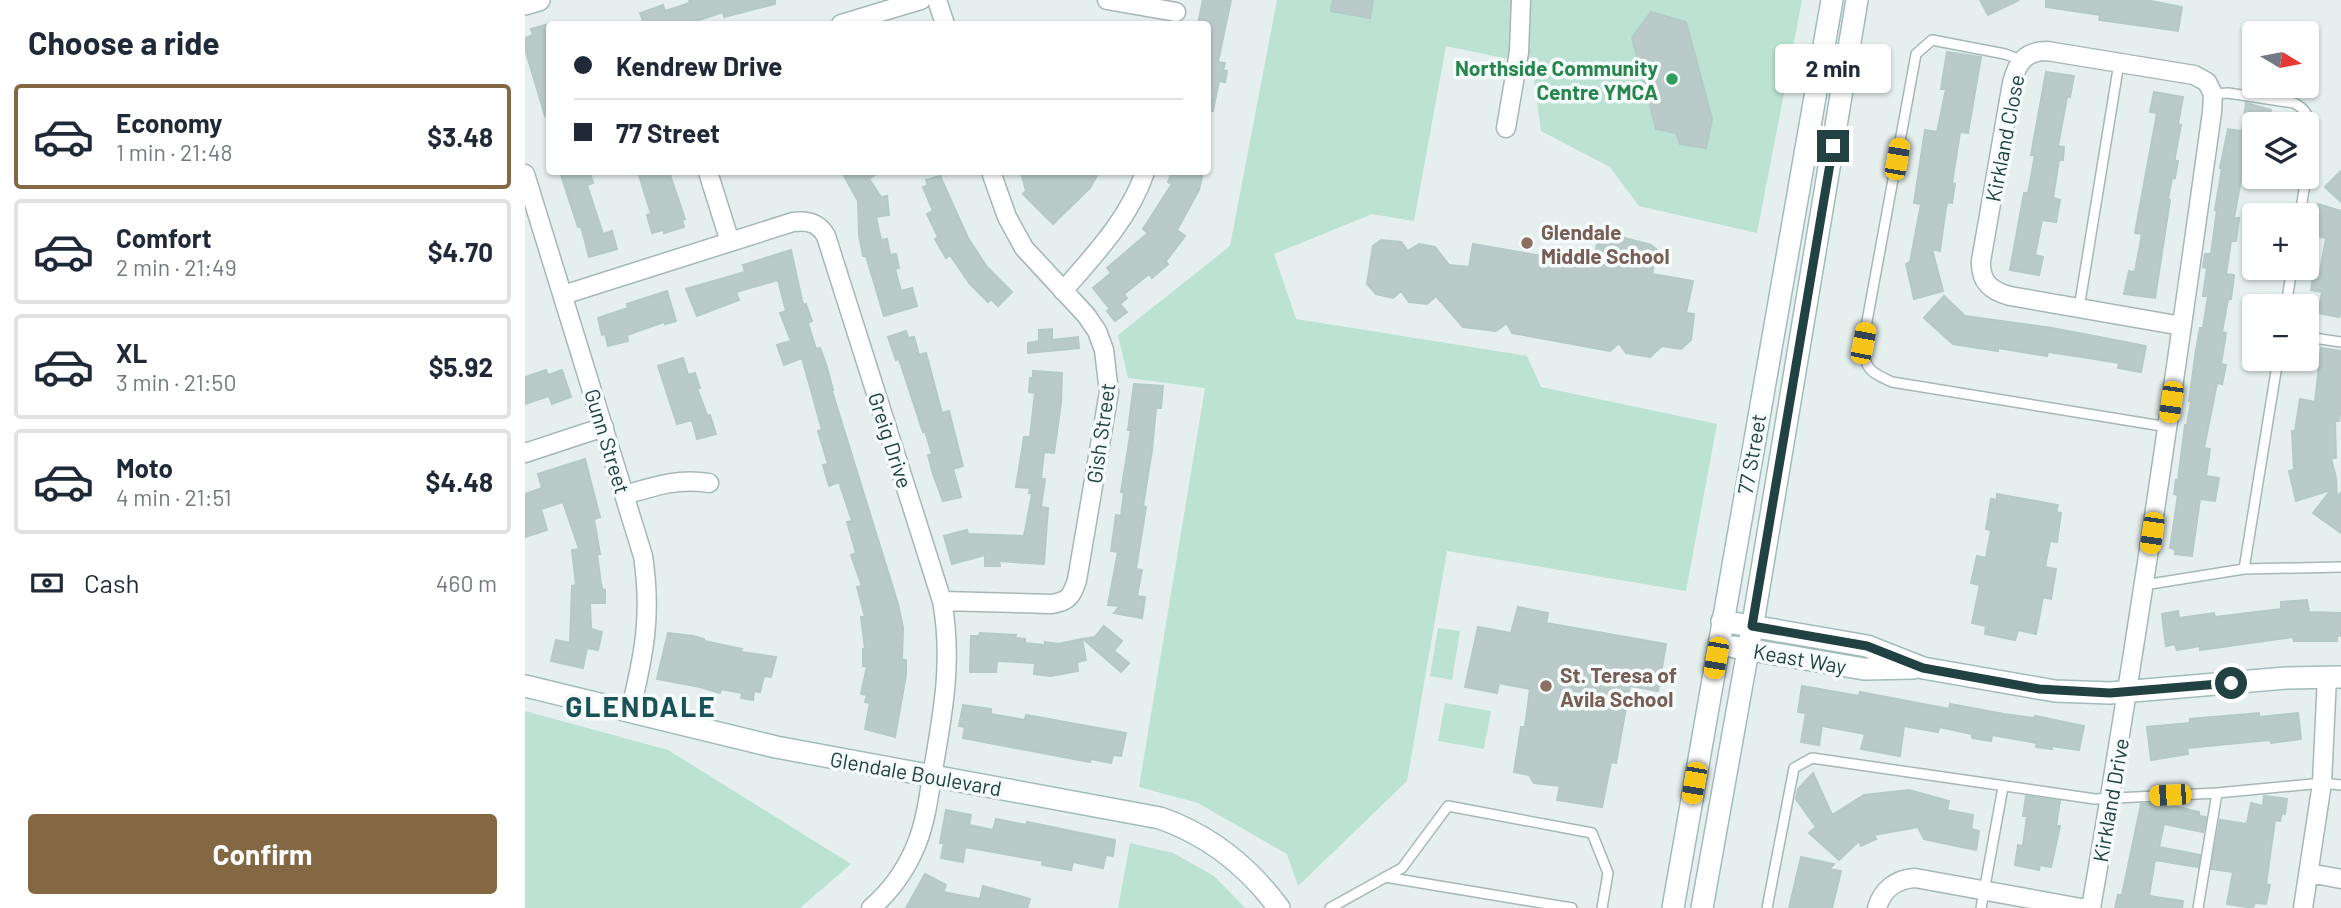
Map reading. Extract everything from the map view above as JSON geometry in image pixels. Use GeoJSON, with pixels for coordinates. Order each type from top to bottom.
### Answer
{"type":"FeatureCollection","features":[{"type":"Feature","properties":{"kind":"main road"},"geometry":{"type":"LineString","coordinates":[[525,4],[539,0]]}},
{"type":"Feature","properties":{"kind":"main road","name":"77 Street"},"geometry":{"type":"LineString","coordinates":[[1673,908],[1832,0]]}},
{"type":"Feature","properties":{"kind":"main road","name":"77 Street"},"geometry":{"type":"LineString","coordinates":[[1702,908],[1858,3]]}},
{"type":"Feature","properties":{"kind":"main road","name":"Keast Way"},"geometry":{"type":"LineString","coordinates":[[1722,621],[1867,646],[1923,668]]}},
{"type":"Feature","properties":{"kind":"main road","name":"Keast Way"},"geometry":{"type":"LineString","coordinates":[[1718,644],[1864,669],[1923,668],[2047,690],[2129,692],[2286,678],[2334,677]]}},
{"type":"Feature","properties":{"kind":"main road","name":"Glendale Boulevard"},"geometry":{"type":"LineString","coordinates":[[525,686],[776,747],[1132,811],[1177,824],[1219,847],[1241,865],[1266,890],[1279,908]]}},
{"type":"Feature","properties":{"kind":"street"},"geometry":{"type":"LineString","coordinates":[[851,21],[921,0]]}},
{"type":"Feature","properties":{"kind":"street"},"geometry":{"type":"LineString","coordinates":[[937,0],[944,21]]}},
{"type":"Feature","properties":{"kind":"street"},"geometry":{"type":"LineString","coordinates":[[1107,0],[1176,12]]}},
{"type":"Feature","properties":{"kind":"street"},"geometry":{"type":"LineString","coordinates":[[1506,128],[1519,52],[1521,0]]}},
{"type":"Feature","properties":{"kind":"street","name":"Kirkland Close"},"geometry":{"type":"LineString","coordinates":[[2182,326],[2002,294],[1987,285],[1981,272],[2013,83],[2021,60],[2034,52],[2047,51],[2194,75],[2207,82],[2213,94]]}},
{"type":"Feature","properties":{"kind":"street"},"geometry":{"type":"LineString","coordinates":[[2129,692],[2213,94]]}},
{"type":"Feature","properties":{"kind":"street","name":"Gunn Street"},"geometry":{"type":"LineString","coordinates":[[525,174],[643,556],[648,608],[644,657],[630,712]]}},
{"type":"Feature","properties":{"kind":"street"},"geometry":{"type":"LineString","coordinates":[[709,175],[730,242]]}},
{"type":"Feature","properties":{"kind":"street","name":"Gish Street"},"geometry":{"type":"LineString","coordinates":[[942,601],[1051,604],[1066,601],[1074,589],[1106,413],[1108,373],[1097,331],[1086,315],[1039,266],[1016,234],[992,175]]}},
{"type":"Feature","properties":{"kind":"street"},"geometry":{"type":"LineString","coordinates":[[1063,290],[1122,219],[1144,175]]}},
{"type":"Feature","properties":{"kind":"street","name":"Greig Drive"},"geometry":{"type":"LineString","coordinates":[[563,295],[793,222],[813,223],[823,231],[942,601],[948,643],[947,678],[924,820],[917,843],[902,872],[871,908]]}},
{"type":"Feature","properties":{"kind":"street"},"geometry":{"type":"LineString","coordinates":[[525,453],[604,427]]}},
{"type":"Feature","properties":{"kind":"street"},"geometry":{"type":"LineString","coordinates":[[625,495],[668,482],[689,480],[709,483]]}},
{"type":"Feature","properties":{"kind":"street"},"geometry":{"type":"LineString","coordinates":[[2303,908],[2322,783],[2334,677]]}},
{"type":"Feature","properties":{"kind":"street","name":"Kirkland Drive"},"geometry":{"type":"LineString","coordinates":[[2091,908],[2129,692]]}},
{"type":"Feature","properties":{"kind":"street"},"geometry":{"type":"LineString","coordinates":[[2309,873],[2341,878]]}},
{"type":"Feature","properties":{"kind":"street"},"geometry":{"type":"LineString","coordinates":[[1877,908],[1890,886],[1915,878],[1982,899],[2081,908]]}},
{"type":"Feature","properties":{"kind":"lane"},"geometry":{"type":"LineString","coordinates":[[2021,60],[2005,54],[1932,40],[1916,54],[1863,343],[1864,360],[1871,372],[1892,382],[2168,427]]}},
{"type":"Feature","properties":{"kind":"lane"},"geometry":{"type":"LineString","coordinates":[[2079,308],[2119,63]]}},
{"type":"Feature","properties":{"kind":"lane"},"geometry":{"type":"LineString","coordinates":[[2213,94],[2228,93],[2294,103],[2307,112]]}},
{"type":"Feature","properties":{"kind":"lane"},"geometry":{"type":"LineString","coordinates":[[2319,339],[2341,342]]}},
{"type":"Feature","properties":{"kind":"lane"},"geometry":{"type":"LineString","coordinates":[[2244,569],[2275,371]]}},
{"type":"Feature","properties":{"kind":"lane"},"geometry":{"type":"LineString","coordinates":[[2144,585],[2244,569],[2341,566]]}},
{"type":"Feature","properties":{"kind":"lane"},"geometry":{"type":"LineString","coordinates":[[1767,908],[1794,768],[1812,758],[2095,799],[2217,793],[2322,783],[2341,785]]}},
{"type":"Feature","properties":{"kind":"lane"},"geometry":{"type":"LineString","coordinates":[[1982,899],[2003,787]]}},
{"type":"Feature","properties":{"kind":"lane"},"geometry":{"type":"LineString","coordinates":[[2198,908],[2217,793]]}},
{"type":"Feature","properties":{"kind":"lane"},"geometry":{"type":"LineString","coordinates":[[1330,908],[1402,868],[1448,806],[1591,833],[1608,873],[1602,908]]}},
{"type":"Feature","properties":{"kind":"lane"},"geometry":{"type":"LineString","coordinates":[[1385,877],[1572,908]]}},
{"type":"Feature","properties":{"kind":"green space"},"geometry":{"type":"Polygon","coordinates":[[[1277,0],[1802,0],[1757,233],[1639,206],[1610,167],[1541,131],[1532,64],[1446,46],[1414,221],[1372,214],[1274,254],[1296,319],[1527,356],[1541,387],[1717,424],[1686,591],[1447,551],[1407,781],[1298,886],[1287,854],[1198,803],[1139,787],[1205,388],[1128,378],[1118,335],[1230,246],[1277,0]]]}},
{"type":"Feature","properties":{"kind":"green space"},"geometry":{"type":"Polygon","coordinates":[[[1438,628],[1460,631],[1452,680],[1430,676],[1438,628]]]}},
{"type":"Feature","properties":{"kind":"green space"},"geometry":{"type":"Polygon","coordinates":[[[1445,703],[1491,711],[1484,749],[1438,741],[1445,703]]]}},
{"type":"Feature","properties":{"kind":"green space"},"geometry":{"type":"Polygon","coordinates":[[[525,711],[668,750],[851,864],[800,908],[525,908],[525,711]]]}},
{"type":"Feature","properties":{"kind":"green space"},"geometry":{"type":"Polygon","coordinates":[[[1130,843],[1173,853],[1214,876],[1245,908],[1118,908],[1130,843]]]}},
{"type":"Feature","properties":{"kind":"building"},"geometry":{"type":"Polygon","coordinates":[[[689,0],[775,0],[775,4],[724,17],[723,12],[696,21],[643,21],[640,13],[663,5],[665,11],[690,3],[689,0]]]}},
{"type":"Feature","properties":{"kind":"building"},"geometry":{"type":"Polygon","coordinates":[[[1203,0],[1231,0],[1218,62],[1225,63],[1223,70],[1227,71],[1225,82],[1219,81],[1213,111],[1211,21],[1199,21],[1203,0]]]}},
{"type":"Feature","properties":{"kind":"building"},"geometry":{"type":"Polygon","coordinates":[[[1333,0],[1373,0],[1370,18],[1331,11],[1333,0]]]}},
{"type":"Feature","properties":{"kind":"building"},"geometry":{"type":"Polygon","coordinates":[[[1980,0],[2019,0],[1988,15],[1980,0]]]}},
{"type":"Feature","properties":{"kind":"building"},"geometry":{"type":"Polygon","coordinates":[[[2046,0],[2145,0],[2182,7],[2178,31],[2099,20],[2100,15],[2046,7],[2046,0]]]}},
{"type":"Feature","properties":{"kind":"building","name":"Northside Community Centre YMCA"},"geometry":{"type":"Polygon","coordinates":[[[1651,12],[1686,22],[1712,119],[1706,148],[1680,144],[1676,133],[1656,129],[1632,38],[1651,12]]]}},
{"type":"Feature","properties":{"kind":"building"},"geometry":{"type":"Polygon","coordinates":[[[546,25],[545,116],[525,49],[525,38],[533,35],[531,29],[546,25]]]}},
{"type":"Feature","properties":{"kind":"building"},"geometry":{"type":"Polygon","coordinates":[[[1947,52],[1981,57],[1968,133],[1960,132],[1952,183],[1955,184],[1952,203],[1948,202],[1946,207],[1940,251],[1932,249],[1943,291],[1914,299],[1906,264],[1910,262],[1921,204],[1914,203],[1925,130],[1937,132],[1946,89],[1941,89],[1947,52]]]}},
{"type":"Feature","properties":{"kind":"building"},"geometry":{"type":"Polygon","coordinates":[[[2046,72],[2074,76],[2070,97],[2067,97],[2058,146],[2064,147],[2063,160],[2059,160],[2053,198],[2060,200],[2056,222],[2042,220],[2035,255],[2043,257],[2039,275],[2010,270],[2024,193],[2028,193],[2035,155],[2031,155],[2046,72]]]}},
{"type":"Feature","properties":{"kind":"building"},"geometry":{"type":"Polygon","coordinates":[[[2154,92],[2183,97],[2175,157],[2175,161],[2178,161],[2168,199],[2170,200],[2155,298],[2124,294],[2129,271],[2135,272],[2142,234],[2135,233],[2157,113],[2150,112],[2154,92]]]}},
{"type":"Feature","properties":{"kind":"building"},"geometry":{"type":"Polygon","coordinates":[[[2246,103],[2271,110],[2271,112],[2245,112],[2246,103]]]}},
{"type":"Feature","properties":{"kind":"building"},"geometry":{"type":"Polygon","coordinates":[[[2228,129],[2242,131],[2242,180],[2234,218],[2239,218],[2236,241],[2231,241],[2226,274],[2234,275],[2222,332],[2226,333],[2221,364],[2226,365],[2222,384],[2217,383],[2204,448],[2210,449],[2206,476],[2219,478],[2215,501],[2200,499],[2192,556],[2175,554],[2175,549],[2170,548],[2178,495],[2174,494],[2191,401],[2196,350],[2208,296],[2203,296],[2207,268],[2203,267],[2205,254],[2211,254],[2220,168],[2228,129]]]}},
{"type":"Feature","properties":{"kind":"building"},"geometry":{"type":"Polygon","coordinates":[[[2341,171],[2341,202],[2325,187],[2341,171]]]}},
{"type":"Feature","properties":{"kind":"building"},"geometry":{"type":"Polygon","coordinates":[[[561,175],[591,175],[593,183],[587,185],[603,234],[612,231],[617,249],[589,257],[581,226],[578,227],[561,175]]]}},
{"type":"Feature","properties":{"kind":"building"},"geometry":{"type":"Polygon","coordinates":[[[639,175],[670,175],[685,219],[682,220],[684,227],[664,233],[663,230],[652,233],[647,215],[651,214],[639,175]]]}},
{"type":"Feature","properties":{"kind":"building"},"geometry":{"type":"Polygon","coordinates":[[[844,175],[875,175],[869,179],[881,197],[887,196],[889,215],[876,217],[881,240],[887,239],[890,255],[896,254],[899,268],[895,269],[901,291],[912,288],[917,306],[884,316],[866,256],[863,256],[858,201],[844,175]]]}},
{"type":"Feature","properties":{"kind":"building"},"geometry":{"type":"Polygon","coordinates":[[[1022,175],[1097,175],[1090,188],[1053,224],[1023,194],[1026,191],[1022,175]]]}},
{"type":"Feature","properties":{"kind":"building"},"geometry":{"type":"Polygon","coordinates":[[[1171,175],[1202,175],[1199,190],[1177,230],[1185,236],[1166,261],[1168,264],[1152,278],[1149,274],[1124,294],[1127,298],[1120,304],[1127,312],[1115,321],[1107,311],[1110,309],[1093,288],[1111,273],[1107,268],[1148,233],[1143,229],[1172,184],[1168,182],[1171,175]]]}},
{"type":"Feature","properties":{"kind":"building"},"geometry":{"type":"Polygon","coordinates":[[[940,176],[968,238],[987,267],[1012,292],[998,306],[991,299],[988,302],[970,284],[950,255],[946,258],[935,239],[938,237],[927,214],[933,211],[923,187],[928,185],[926,180],[940,176]]]}},
{"type":"Feature","properties":{"kind":"building"},"geometry":{"type":"Polygon","coordinates":[[[2319,204],[2341,211],[2339,317],[2319,313],[2322,292],[2311,290],[2313,280],[2319,280],[2326,238],[2319,237],[2319,204]]]}},
{"type":"Feature","properties":{"kind":"building"},"geometry":{"type":"Polygon","coordinates":[[[1617,236],[1651,245],[1657,250],[1652,274],[1693,281],[1686,313],[1694,314],[1691,340],[1681,349],[1662,346],[1650,357],[1626,353],[1619,343],[1610,351],[1512,333],[1507,323],[1496,331],[1463,327],[1436,296],[1427,304],[1409,302],[1401,291],[1393,298],[1376,294],[1367,284],[1373,246],[1381,240],[1401,242],[1408,251],[1419,244],[1435,247],[1449,265],[1469,267],[1473,244],[1593,265],[1597,244],[1617,236]]]}},
{"type":"Feature","properties":{"kind":"building"},"geometry":{"type":"Polygon","coordinates":[[[791,250],[803,305],[806,304],[812,321],[808,323],[816,349],[820,348],[826,364],[903,627],[902,660],[906,660],[906,675],[895,737],[865,729],[870,703],[865,702],[867,695],[861,694],[867,666],[863,666],[865,649],[861,617],[865,617],[857,587],[862,586],[851,555],[856,553],[847,522],[852,521],[839,482],[829,486],[823,465],[828,464],[818,431],[822,430],[802,358],[784,365],[777,345],[791,341],[780,313],[786,311],[778,280],[736,292],[739,300],[697,316],[686,289],[745,272],[743,265],[791,250]]]}},
{"type":"Feature","properties":{"kind":"building"},"geometry":{"type":"Polygon","coordinates":[[[667,291],[676,321],[664,322],[627,335],[628,341],[608,346],[598,318],[628,308],[627,304],[667,291]]]}},
{"type":"Feature","properties":{"kind":"building"},"geometry":{"type":"Polygon","coordinates":[[[1944,296],[1965,316],[2052,328],[2146,346],[2141,372],[2118,368],[2119,363],[2082,357],[2048,352],[2047,356],[1953,344],[1924,318],[1944,296]]]}},
{"type":"Feature","properties":{"kind":"building"},"geometry":{"type":"Polygon","coordinates":[[[1052,329],[1052,340],[1078,337],[1079,348],[1028,353],[1028,343],[1039,341],[1039,330],[1052,329]]]}},
{"type":"Feature","properties":{"kind":"building"},"geometry":{"type":"Polygon","coordinates":[[[906,331],[908,338],[914,337],[919,355],[926,353],[942,413],[949,411],[963,466],[953,469],[961,497],[943,501],[933,474],[928,455],[932,454],[925,431],[923,432],[899,359],[896,360],[888,337],[906,331]]]}},
{"type":"Feature","properties":{"kind":"building"},"geometry":{"type":"Polygon","coordinates":[[[2321,348],[2341,351],[2341,408],[2339,421],[2335,421],[2336,458],[2331,458],[2337,497],[2341,492],[2341,533],[2313,513],[2331,490],[2296,501],[2289,471],[2294,470],[2292,431],[2295,431],[2300,399],[2315,402],[2321,348]]]}},
{"type":"Feature","properties":{"kind":"building"},"geometry":{"type":"Polygon","coordinates":[[[683,358],[688,375],[695,373],[700,388],[697,388],[716,434],[697,439],[692,420],[677,424],[658,366],[683,358]]]}},
{"type":"Feature","properties":{"kind":"building"},"geometry":{"type":"Polygon","coordinates":[[[546,370],[548,375],[562,370],[571,397],[552,404],[549,396],[525,404],[525,377],[546,370]]]}},
{"type":"Feature","properties":{"kind":"building"},"geometry":{"type":"Polygon","coordinates":[[[1033,371],[1062,373],[1054,453],[1044,452],[1041,479],[1045,479],[1041,507],[1048,508],[1044,564],[999,561],[1000,566],[985,566],[985,555],[952,564],[944,536],[967,530],[968,534],[1024,536],[1032,494],[1029,493],[1030,488],[1016,487],[1024,437],[1030,437],[1035,393],[1029,392],[1033,371]]]}},
{"type":"Feature","properties":{"kind":"building"},"geometry":{"type":"Polygon","coordinates":[[[1134,384],[1163,386],[1161,408],[1156,408],[1143,506],[1146,507],[1136,569],[1142,570],[1137,596],[1145,597],[1142,618],[1114,613],[1120,606],[1108,605],[1118,552],[1111,551],[1116,515],[1121,516],[1124,492],[1121,492],[1131,430],[1128,430],[1134,384]]]}},
{"type":"Feature","properties":{"kind":"building"},"geometry":{"type":"Polygon","coordinates":[[[585,459],[600,517],[594,519],[605,603],[590,603],[591,629],[602,632],[598,650],[587,648],[583,668],[551,661],[556,640],[570,643],[572,586],[576,585],[572,550],[579,549],[563,502],[541,509],[547,530],[525,537],[525,494],[542,488],[538,474],[585,459]]]}},
{"type":"Feature","properties":{"kind":"building"},"geometry":{"type":"Polygon","coordinates":[[[1997,494],[2058,505],[2056,512],[2061,513],[2057,542],[2050,541],[2045,567],[2056,569],[2051,599],[2043,597],[2036,634],[2018,630],[2015,640],[1985,634],[1986,626],[1972,623],[1980,585],[1971,583],[1977,556],[1986,558],[1991,530],[1986,529],[1991,499],[1997,500],[1997,494]]]}},
{"type":"Feature","properties":{"kind":"building"},"geometry":{"type":"Polygon","coordinates":[[[2307,600],[2309,612],[2341,613],[2341,636],[2337,635],[2337,641],[2294,641],[2293,637],[2200,650],[2200,646],[2177,650],[2175,644],[2166,646],[2162,614],[2178,611],[2179,618],[2214,613],[2215,617],[2281,609],[2281,602],[2307,600]]]}},
{"type":"Feature","properties":{"kind":"building"},"geometry":{"type":"Polygon","coordinates":[[[1518,607],[1548,613],[1546,623],[1666,644],[1658,691],[1630,686],[1616,763],[1611,762],[1602,807],[1557,800],[1560,786],[1534,783],[1529,775],[1514,772],[1521,727],[1525,727],[1530,689],[1499,683],[1497,693],[1465,687],[1478,627],[1511,633],[1518,607]]]}},
{"type":"Feature","properties":{"kind":"building"},"geometry":{"type":"Polygon","coordinates":[[[1104,626],[1122,641],[1114,651],[1129,663],[1121,672],[1083,639],[1095,637],[1104,626]]]}},
{"type":"Feature","properties":{"kind":"building"},"geometry":{"type":"Polygon","coordinates":[[[668,633],[693,636],[742,649],[741,652],[776,657],[771,677],[764,676],[760,692],[754,691],[753,700],[741,698],[742,693],[721,689],[720,693],[657,679],[668,633]]]}},
{"type":"Feature","properties":{"kind":"building"},"geometry":{"type":"Polygon","coordinates":[[[980,633],[1016,635],[1015,638],[1025,639],[1025,643],[1045,645],[1045,642],[1058,644],[1082,639],[1086,660],[1077,662],[1078,671],[1051,676],[1034,674],[1035,663],[997,661],[996,672],[970,672],[971,636],[979,636],[980,633]]]}},
{"type":"Feature","properties":{"kind":"building"},"geometry":{"type":"Polygon","coordinates":[[[1802,686],[1859,696],[1860,692],[1949,709],[1950,704],[2004,714],[2035,716],[2084,726],[2079,750],[2052,746],[2052,749],[2036,747],[2037,743],[1992,735],[1991,741],[1972,738],[1972,734],[1939,727],[1938,732],[1904,726],[1900,756],[1861,749],[1865,734],[1822,726],[1819,745],[1801,742],[1806,713],[1798,712],[1802,686]]]}},
{"type":"Feature","properties":{"kind":"building"},"geometry":{"type":"Polygon","coordinates":[[[963,705],[991,709],[991,714],[1025,720],[1026,715],[1126,733],[1121,756],[1113,755],[1111,763],[1091,759],[1090,762],[963,738],[965,727],[959,726],[963,705]]]}},
{"type":"Feature","properties":{"kind":"building"},"geometry":{"type":"Polygon","coordinates":[[[2259,713],[2259,717],[2298,713],[2301,739],[2187,748],[2188,754],[2151,760],[2147,727],[2190,723],[2190,719],[2259,713]]]}},
{"type":"Feature","properties":{"kind":"building"},"geometry":{"type":"Polygon","coordinates":[[[1813,773],[1832,815],[1864,795],[1909,790],[1949,801],[1947,810],[1973,815],[1971,829],[1979,831],[1976,850],[1924,839],[1918,827],[1874,835],[1876,839],[1861,846],[1859,841],[1839,860],[1809,833],[1816,827],[1796,799],[1798,789],[1813,773]]]}},
{"type":"Feature","properties":{"kind":"building"},"geometry":{"type":"Polygon","coordinates":[[[2026,796],[2060,801],[2056,826],[2060,826],[2051,867],[2040,865],[2039,870],[2015,865],[2018,845],[2023,846],[2027,816],[2023,816],[2026,796]]]}},
{"type":"Feature","properties":{"kind":"building"},"geometry":{"type":"Polygon","coordinates":[[[2264,796],[2287,799],[2285,814],[2282,813],[2280,821],[2275,820],[2266,884],[2270,885],[2266,904],[2255,903],[2253,908],[2227,904],[2233,872],[2211,869],[2220,820],[2247,824],[2251,803],[2263,806],[2264,796]]]}},
{"type":"Feature","properties":{"kind":"building"},"geometry":{"type":"Polygon","coordinates":[[[2161,803],[2199,812],[2199,816],[2206,817],[2203,832],[2164,824],[2159,847],[2200,855],[2198,867],[2155,860],[2149,896],[2183,901],[2182,908],[2115,908],[2118,895],[2122,895],[2141,804],[2161,803]]]}},
{"type":"Feature","properties":{"kind":"building"},"geometry":{"type":"Polygon","coordinates":[[[946,810],[971,815],[969,825],[993,830],[996,819],[1026,825],[1027,822],[1115,840],[1113,856],[1106,855],[1103,868],[1073,862],[1071,870],[1042,865],[1043,861],[965,847],[963,862],[941,858],[944,843],[940,843],[946,810]]]}},
{"type":"Feature","properties":{"kind":"building"},"geometry":{"type":"Polygon","coordinates":[[[1801,857],[1834,864],[1829,869],[1841,871],[1832,908],[1789,908],[1801,857]]]}},
{"type":"Feature","properties":{"kind":"building"},"geometry":{"type":"Polygon","coordinates":[[[925,874],[946,885],[943,892],[980,899],[983,886],[1030,899],[1027,908],[906,908],[925,874]]]}},
{"type":"Feature","properties":{"kind":"place","name":"Northside Community Centre YMCA"},"geometry":{"type":"Point","coordinates":[1672,79]}},
{"type":"Feature","properties":{"kind":"place","name":"Glendale Middle School"},"geometry":{"type":"Point","coordinates":[1527,243]}},
{"type":"Feature","properties":{"kind":"place","name":"St. Teresa of Avila School"},"geometry":{"type":"Point","coordinates":[1546,686]}},
{"type":"Feature","properties":{"kind":"district","name":"GLENDALE"},"geometry":{"type":"Point","coordinates":[641,706]}},
{"type":"Feature","properties":{"kind":"route"},"geometry":{"type":"LineString","coordinates":[[1833,146],[1752,626],[1867,646],[1923,668],[2039,689],[2110,693],[2231,683]]}}]}
